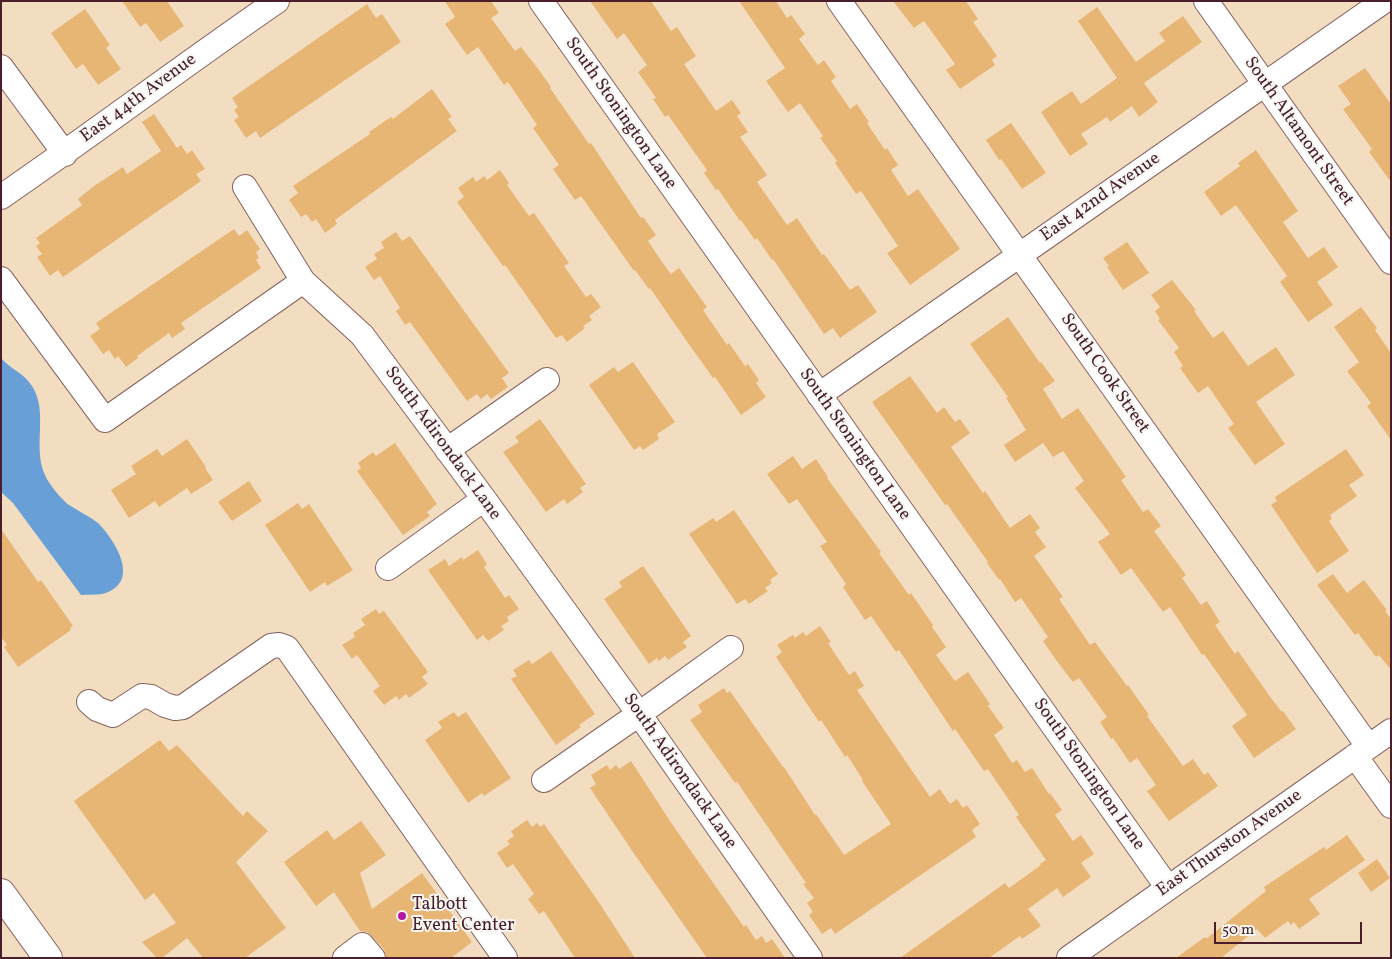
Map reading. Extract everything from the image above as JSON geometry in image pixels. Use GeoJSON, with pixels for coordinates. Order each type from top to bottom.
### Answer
{"type":"FeatureCollection","features":[{"type":"Feature","properties":{"kind":"main road"},"geometry":{"type":"LineString","coordinates":[[1,893],[48,958]]}},
{"type":"Feature","properties":{"kind":"street","name":"East 44th Avenue"},"geometry":{"type":"LineString","coordinates":[[1,197],[277,1]]}},
{"type":"Feature","properties":{"kind":"street","name":"South Stonington Lane"},"geometry":{"type":"LineString","coordinates":[[541,1],[1168,888]]}},
{"type":"Feature","properties":{"kind":"street","name":"South Cook Street"},"geometry":{"type":"LineString","coordinates":[[839,1],[1019,254],[1362,751],[1391,806]]}},
{"type":"Feature","properties":{"kind":"street","name":"South Altamont Street"},"geometry":{"type":"LineString","coordinates":[[1206,1],[1391,262]]}},
{"type":"Feature","properties":{"kind":"street","name":"East 42nd Avenue"},"geometry":{"type":"LineString","coordinates":[[819,395],[1384,1]]}},
{"type":"Feature","properties":{"kind":"street"},"geometry":{"type":"LineString","coordinates":[[1,67],[64,154]]}},
{"type":"Feature","properties":{"kind":"street","name":"South Adirondack Lane"},"geometry":{"type":"LineString","coordinates":[[245,188],[303,281],[362,335],[484,499],[639,714],[810,958]]}},
{"type":"Feature","properties":{"kind":"street"},"geometry":{"type":"LineString","coordinates":[[1,280],[105,420],[303,281]]}},
{"type":"Feature","properties":{"kind":"street"},"geometry":{"type":"LineString","coordinates":[[447,450],[547,380]]}},
{"type":"Feature","properties":{"kind":"street"},"geometry":{"type":"LineString","coordinates":[[388,568],[484,499]]}},
{"type":"Feature","properties":{"kind":"street"},"geometry":{"type":"LineString","coordinates":[[89,702],[97,710],[113,714],[142,696],[151,697],[175,708],[184,707],[271,646],[279,645],[287,648],[505,958]]}},
{"type":"Feature","properties":{"kind":"street"},"geometry":{"type":"LineString","coordinates":[[544,780],[731,648]]}},
{"type":"Feature","properties":{"kind":"street","name":"East Thurston Avenue"},"geometry":{"type":"LineString","coordinates":[[1069,958],[1391,731]]}},
{"type":"Feature","properties":{"kind":"street"},"geometry":{"type":"LineString","coordinates":[[345,958],[362,945],[373,958]]}},
{"type":"Feature","properties":{"kind":"water"},"geometry":{"type":"Polygon","coordinates":[[[1,358],[28,381],[37,396],[40,418],[41,464],[47,478],[66,503],[98,523],[117,548],[123,569],[122,578],[117,586],[108,592],[81,595],[13,503],[1,492],[1,358]]]}},
{"type":"Feature","properties":{"kind":"building"},"geometry":{"type":"Polygon","coordinates":[[[122,1],[167,1],[184,26],[160,42],[146,23],[140,27],[122,1]]]}},
{"type":"Feature","properties":{"kind":"building"},"geometry":{"type":"Polygon","coordinates":[[[445,1],[491,1],[499,13],[491,18],[515,51],[521,47],[539,70],[641,218],[643,217],[656,235],[648,241],[662,262],[671,274],[679,268],[707,307],[703,310],[727,345],[729,343],[745,366],[748,364],[759,380],[756,383],[766,397],[741,415],[581,196],[575,200],[553,169],[559,165],[533,128],[537,125],[508,82],[504,85],[478,47],[467,55],[445,24],[455,17],[445,1]]]}},
{"type":"Feature","properties":{"kind":"building"},"geometry":{"type":"Polygon","coordinates":[[[590,1],[651,1],[671,31],[677,27],[696,56],[684,64],[716,111],[732,100],[741,113],[737,116],[748,132],[740,137],[767,175],[757,182],[787,225],[797,218],[822,255],[824,254],[850,290],[858,285],[877,312],[840,338],[833,328],[824,334],[773,259],[757,238],[755,240],[740,221],[718,189],[716,190],[704,173],[707,170],[668,115],[665,117],[653,99],[656,98],[638,72],[647,65],[624,33],[617,39],[590,1]]]}},
{"type":"Feature","properties":{"kind":"building"},"geometry":{"type":"Polygon","coordinates":[[[739,1],[776,1],[787,18],[791,15],[805,34],[799,39],[818,65],[824,60],[836,77],[831,81],[850,109],[857,104],[885,150],[887,148],[898,165],[891,170],[908,196],[918,189],[960,249],[910,285],[887,253],[898,246],[861,191],[856,194],[835,163],[837,161],[820,138],[823,136],[800,103],[788,112],[766,81],[785,68],[739,1]]]}},
{"type":"Feature","properties":{"kind":"building"},"geometry":{"type":"Polygon","coordinates":[[[893,1],[966,1],[978,19],[973,22],[997,56],[992,60],[995,65],[960,89],[946,70],[955,64],[924,21],[914,28],[893,1]]]}},
{"type":"Feature","properties":{"kind":"building"},"geometry":{"type":"Polygon","coordinates":[[[367,4],[376,18],[382,14],[401,42],[260,138],[256,131],[246,138],[234,120],[239,117],[234,110],[238,107],[232,98],[367,4]]]}},
{"type":"Feature","properties":{"kind":"building"},"geometry":{"type":"Polygon","coordinates":[[[1097,7],[1136,62],[1165,41],[1159,33],[1183,16],[1202,42],[1144,83],[1158,102],[1139,117],[1132,106],[1110,122],[1107,117],[1081,134],[1088,144],[1070,156],[1041,112],[1072,91],[1081,104],[1117,78],[1078,21],[1097,7]]]}},
{"type":"Feature","properties":{"kind":"building"},"geometry":{"type":"Polygon","coordinates":[[[85,9],[110,45],[106,48],[121,69],[98,85],[83,64],[76,69],[51,33],[85,9]]]}},
{"type":"Feature","properties":{"kind":"building"},"geometry":{"type":"Polygon","coordinates":[[[1365,68],[1391,104],[1391,182],[1369,152],[1372,149],[1343,109],[1351,104],[1338,86],[1365,68]]]}},
{"type":"Feature","properties":{"kind":"building"},"geometry":{"type":"Polygon","coordinates":[[[432,89],[452,117],[448,119],[457,131],[335,220],[337,224],[325,233],[316,219],[312,222],[306,214],[301,217],[289,200],[298,193],[293,186],[370,134],[369,132],[391,117],[393,119],[432,89]]]}},
{"type":"Feature","properties":{"kind":"building"},"geometry":{"type":"Polygon","coordinates":[[[154,114],[177,148],[181,145],[187,154],[192,150],[205,169],[196,174],[201,181],[63,277],[58,270],[50,276],[37,257],[42,254],[36,246],[40,243],[36,238],[82,205],[78,199],[94,186],[123,167],[127,174],[161,151],[142,122],[154,114]]]}},
{"type":"Feature","properties":{"kind":"building"},"geometry":{"type":"Polygon","coordinates":[[[1011,123],[1046,173],[1022,189],[986,140],[1011,123]]]}},
{"type":"Feature","properties":{"kind":"building"},"geometry":{"type":"Polygon","coordinates":[[[1256,150],[1298,211],[1283,222],[1308,258],[1324,247],[1338,267],[1317,282],[1333,305],[1308,322],[1280,282],[1287,276],[1236,205],[1221,216],[1204,192],[1240,166],[1238,163],[1256,150]]]}},
{"type":"Feature","properties":{"kind":"building"},"geometry":{"type":"Polygon","coordinates":[[[500,170],[509,183],[507,185],[529,216],[534,213],[569,263],[564,266],[586,297],[591,294],[601,307],[589,316],[592,320],[583,326],[585,328],[567,342],[562,335],[556,338],[505,265],[503,266],[457,202],[464,197],[458,188],[473,177],[476,182],[484,176],[487,180],[500,170]]]}},
{"type":"Feature","properties":{"kind":"building"},"geometry":{"type":"Polygon","coordinates":[[[234,229],[239,236],[247,230],[260,249],[256,252],[259,258],[256,260],[261,268],[181,323],[185,329],[172,338],[169,333],[137,356],[138,358],[126,367],[118,356],[115,359],[109,350],[103,354],[90,336],[100,329],[96,323],[234,229]]]}},
{"type":"Feature","properties":{"kind":"building"},"geometry":{"type":"Polygon","coordinates":[[[396,232],[402,241],[410,236],[509,373],[502,378],[508,387],[491,399],[487,394],[481,399],[477,394],[467,401],[410,322],[405,325],[396,311],[400,308],[380,276],[374,280],[365,267],[377,259],[374,254],[384,248],[381,242],[396,232]]]}},
{"type":"Feature","properties":{"kind":"building"},"geometry":{"type":"Polygon","coordinates":[[[1127,242],[1149,273],[1123,290],[1103,258],[1127,242]]]}},
{"type":"Feature","properties":{"kind":"building"},"geometry":{"type":"Polygon","coordinates":[[[1172,280],[1196,310],[1194,311],[1213,338],[1223,331],[1248,366],[1276,347],[1295,375],[1256,402],[1285,444],[1255,465],[1228,428],[1234,424],[1208,386],[1198,393],[1180,368],[1183,366],[1174,352],[1179,348],[1158,320],[1160,319],[1155,311],[1160,307],[1151,295],[1172,280]]]}},
{"type":"Feature","properties":{"kind":"building"},"geometry":{"type":"Polygon","coordinates":[[[1361,307],[1377,328],[1375,330],[1391,353],[1391,440],[1367,406],[1371,403],[1347,371],[1359,362],[1334,327],[1361,307]]]}},
{"type":"Feature","properties":{"kind":"building"},"geometry":{"type":"Polygon","coordinates":[[[1008,317],[1055,381],[1043,389],[1062,419],[1078,408],[1126,477],[1121,480],[1143,512],[1148,509],[1161,526],[1154,531],[1186,575],[1182,578],[1201,605],[1207,601],[1220,622],[1215,625],[1235,654],[1238,651],[1271,698],[1296,729],[1254,758],[1232,726],[1247,715],[1204,654],[1202,655],[1170,607],[1163,612],[1131,568],[1121,575],[1098,542],[1110,534],[1075,488],[1084,481],[1063,451],[1053,457],[1043,443],[1015,462],[1004,445],[1026,430],[1006,398],[1008,397],[970,344],[1008,317]]]}},
{"type":"Feature","properties":{"kind":"building"},"geometry":{"type":"Polygon","coordinates":[[[633,362],[675,422],[657,434],[659,439],[643,450],[640,446],[634,450],[589,385],[614,367],[618,372],[633,362]]]}},
{"type":"Feature","properties":{"kind":"building"},"geometry":{"type":"Polygon","coordinates":[[[910,376],[937,413],[944,407],[955,422],[960,419],[970,433],[951,447],[983,493],[985,491],[1010,528],[1030,514],[1040,528],[1035,532],[1046,547],[1034,556],[1063,597],[1059,599],[1090,645],[1095,642],[1128,685],[1149,715],[1147,716],[1183,766],[1193,759],[1204,775],[1208,772],[1218,786],[1169,821],[1147,791],[1156,785],[1137,758],[1130,763],[1113,738],[1111,739],[1100,722],[1107,717],[1079,678],[1073,682],[1056,660],[1043,641],[1048,637],[1021,598],[1015,602],[947,504],[945,505],[872,402],[910,376]]]}},
{"type":"Feature","properties":{"kind":"building"},"geometry":{"type":"Polygon","coordinates":[[[540,419],[586,484],[580,488],[583,492],[567,504],[564,499],[546,512],[503,452],[519,442],[515,437],[540,419]]]}},
{"type":"Feature","properties":{"kind":"building"},"geometry":{"type":"Polygon","coordinates":[[[187,439],[213,480],[191,494],[187,488],[159,507],[155,501],[129,518],[111,490],[136,474],[131,466],[157,449],[162,456],[187,439]]]}},
{"type":"Feature","properties":{"kind":"building"},"geometry":{"type":"Polygon","coordinates":[[[395,443],[437,504],[427,512],[430,516],[403,535],[357,471],[361,468],[358,463],[373,452],[376,456],[395,443]]]}},
{"type":"Feature","properties":{"kind":"building"},"geometry":{"type":"Polygon","coordinates":[[[1346,449],[1364,475],[1349,485],[1357,496],[1330,515],[1332,519],[1329,521],[1349,551],[1317,573],[1271,505],[1277,501],[1275,497],[1346,449]]]}},
{"type":"Feature","properties":{"kind":"building"},"geometry":{"type":"Polygon","coordinates":[[[793,456],[802,469],[816,459],[827,478],[881,552],[879,553],[909,595],[911,593],[933,625],[932,627],[946,647],[936,655],[955,681],[968,672],[990,704],[988,706],[1004,728],[994,735],[1012,763],[1017,760],[1025,772],[1032,768],[1062,810],[1055,815],[1073,841],[1081,835],[1094,854],[1081,863],[1091,877],[1063,897],[1057,888],[1028,909],[1041,926],[1022,939],[1020,936],[989,958],[900,958],[1005,883],[1009,888],[1046,860],[1016,817],[1019,815],[988,769],[984,771],[955,729],[953,731],[899,650],[896,652],[871,616],[865,620],[843,587],[846,584],[820,546],[827,542],[797,499],[789,504],[767,474],[793,456]]]}},
{"type":"Feature","properties":{"kind":"building"},"geometry":{"type":"Polygon","coordinates":[[[249,481],[262,501],[232,521],[218,502],[249,481]]]}},
{"type":"Feature","properties":{"kind":"building"},"geometry":{"type":"Polygon","coordinates":[[[298,503],[302,509],[309,504],[353,570],[327,586],[325,582],[310,592],[265,525],[298,503]]]}},
{"type":"Feature","properties":{"kind":"building"},"geometry":{"type":"Polygon","coordinates":[[[734,510],[778,574],[770,580],[772,583],[765,588],[768,591],[749,604],[745,599],[737,604],[689,534],[713,518],[716,522],[734,510]]]}},
{"type":"Feature","properties":{"kind":"building"},"geometry":{"type":"Polygon","coordinates":[[[1,529],[38,582],[41,580],[73,626],[70,628],[71,630],[18,667],[4,647],[7,645],[1,637],[1,529]]]}},
{"type":"Feature","properties":{"kind":"building"},"geometry":{"type":"Polygon","coordinates":[[[478,550],[487,564],[484,567],[505,598],[509,595],[519,609],[507,617],[509,621],[501,626],[504,630],[488,641],[483,635],[477,640],[428,570],[445,559],[449,566],[462,557],[463,560],[478,550]]]}},
{"type":"Feature","properties":{"kind":"building"},"geometry":{"type":"Polygon","coordinates":[[[643,566],[691,636],[683,642],[687,647],[668,660],[665,656],[659,661],[657,658],[649,664],[604,599],[622,587],[619,582],[643,566]]]}},
{"type":"Feature","properties":{"kind":"building"},"geometry":{"type":"Polygon","coordinates":[[[1333,574],[1347,593],[1364,580],[1387,610],[1385,611],[1391,619],[1391,670],[1379,655],[1376,657],[1358,633],[1355,635],[1317,585],[1333,574]]]}},
{"type":"Feature","properties":{"kind":"building"},"geometry":{"type":"Polygon","coordinates":[[[376,609],[379,614],[384,611],[428,672],[422,677],[428,684],[409,698],[406,694],[399,700],[396,696],[384,705],[373,691],[380,686],[357,655],[352,659],[342,645],[355,637],[353,633],[365,625],[361,619],[376,609]]]}},
{"type":"Feature","properties":{"kind":"building"},"geometry":{"type":"Polygon","coordinates":[[[820,626],[831,642],[828,643],[849,675],[855,671],[864,686],[857,690],[930,797],[940,789],[950,804],[957,799],[963,808],[967,805],[980,824],[972,830],[976,837],[835,934],[831,928],[822,934],[809,915],[813,912],[807,903],[814,898],[803,884],[806,883],[737,782],[735,783],[690,720],[702,712],[698,705],[724,688],[727,693],[730,691],[844,855],[891,824],[847,755],[845,757],[821,720],[819,722],[776,657],[782,652],[777,645],[793,635],[795,638],[803,632],[806,636],[820,626]]]}},
{"type":"Feature","properties":{"kind":"building"},"geometry":{"type":"Polygon","coordinates":[[[551,651],[595,714],[556,745],[511,679],[517,676],[513,670],[529,660],[532,664],[551,651]]]}},
{"type":"Feature","properties":{"kind":"building"},"geometry":{"type":"Polygon","coordinates":[[[454,712],[458,717],[466,712],[511,778],[484,796],[482,793],[468,803],[425,740],[442,728],[438,722],[454,712]]]}},
{"type":"Feature","properties":{"kind":"building"},"geometry":{"type":"Polygon","coordinates":[[[160,740],[169,751],[177,745],[243,816],[247,811],[268,831],[236,862],[286,928],[245,958],[203,958],[187,938],[162,958],[157,958],[142,942],[176,923],[154,893],[145,900],[74,801],[160,740]]]}},
{"type":"Feature","properties":{"kind":"building"},"geometry":{"type":"Polygon","coordinates":[[[631,761],[672,824],[744,927],[746,925],[756,940],[762,936],[766,943],[772,939],[785,958],[707,958],[590,788],[596,784],[591,775],[607,765],[610,770],[616,765],[619,769],[631,761]]]}},
{"type":"Feature","properties":{"kind":"building"},"geometry":{"type":"Polygon","coordinates":[[[527,820],[532,827],[537,823],[540,827],[544,824],[635,958],[575,958],[544,911],[539,914],[528,899],[534,894],[513,864],[507,868],[497,853],[510,844],[507,841],[514,836],[511,831],[527,820]]]}},
{"type":"Feature","properties":{"kind":"building"},"geometry":{"type":"Polygon","coordinates":[[[361,821],[386,855],[360,873],[372,909],[422,873],[472,942],[451,958],[386,958],[384,949],[367,932],[360,931],[334,892],[316,906],[284,862],[327,830],[334,840],[361,821]]]}},
{"type":"Feature","properties":{"kind":"building"},"geometry":{"type":"Polygon","coordinates":[[[1347,835],[1365,860],[1309,899],[1320,914],[1299,929],[1294,922],[1291,925],[1288,921],[1265,938],[1257,929],[1221,958],[1176,958],[1205,937],[1206,939],[1266,891],[1264,887],[1324,847],[1326,850],[1347,835]]]}},
{"type":"Feature","properties":{"kind":"building"},"geometry":{"type":"Polygon","coordinates":[[[1377,859],[1390,878],[1371,892],[1358,873],[1377,859]]]}},
{"type":"Feature","properties":{"kind":"place","name":"Talbott Event Center"},"geometry":{"type":"Point","coordinates":[402,916]}}]}
